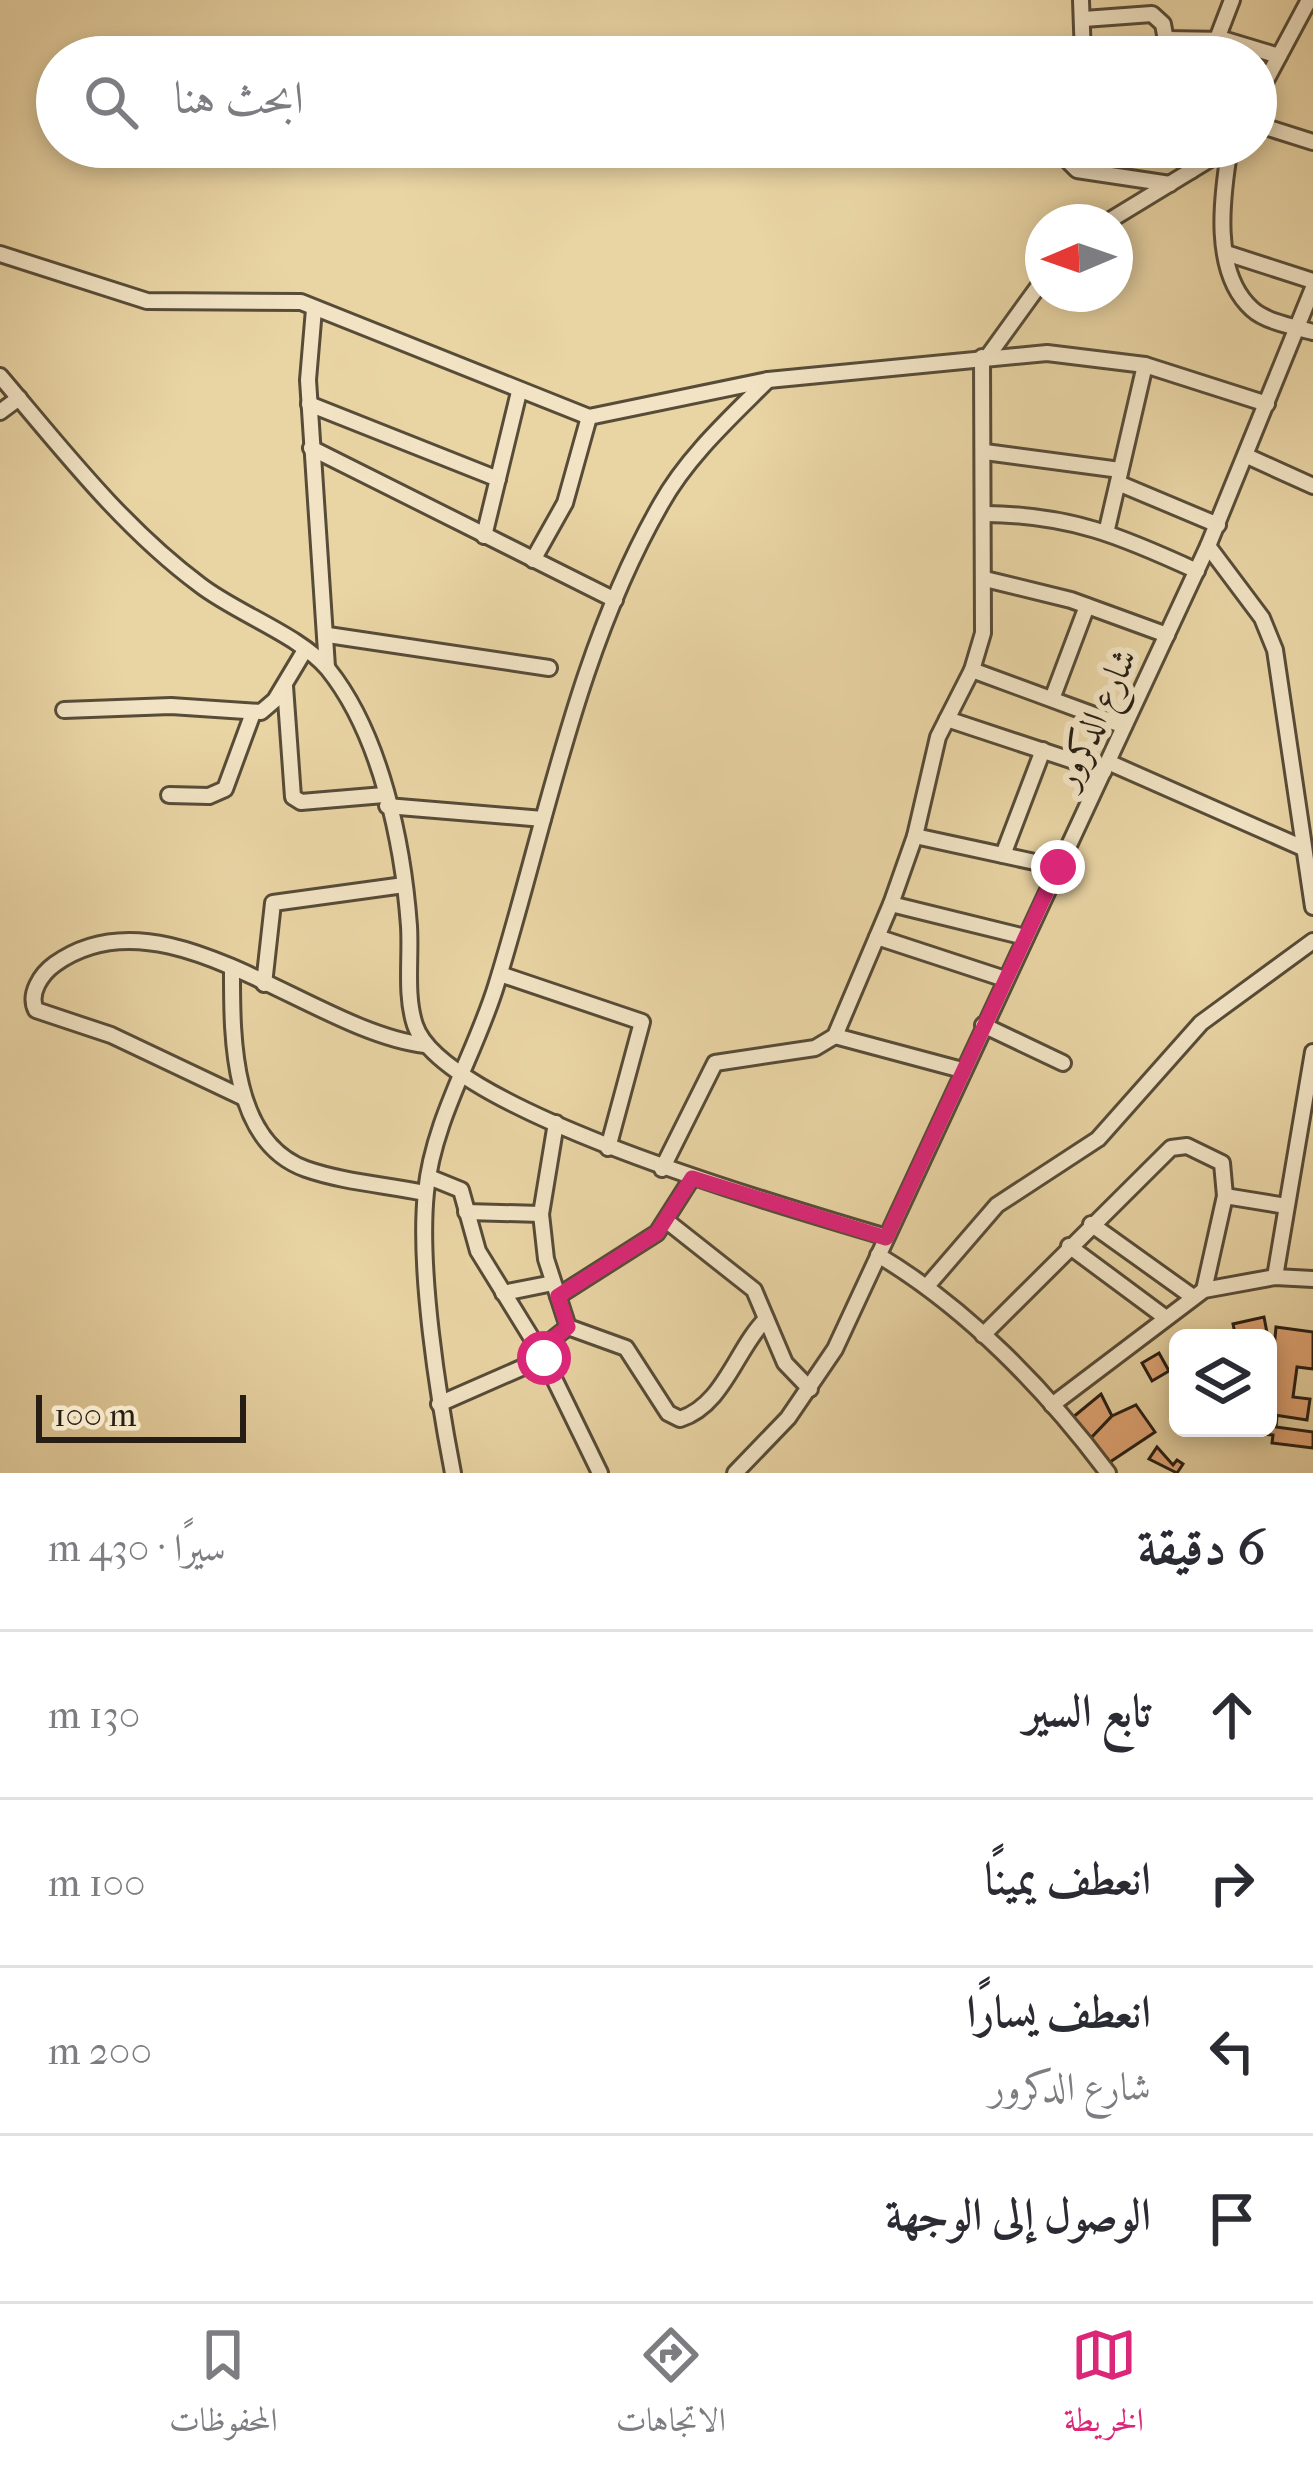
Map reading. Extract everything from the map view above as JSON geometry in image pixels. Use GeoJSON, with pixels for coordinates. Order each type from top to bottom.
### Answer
{"type":"FeatureCollection","features":[{"type":"Feature","properties":{"kind":"street"},"geometry":{"type":"LineString","coordinates":[[1081,0],[1084,36]]}},
{"type":"Feature","properties":{"kind":"street"},"geometry":{"type":"LineString","coordinates":[[1218,36],[1232,0]]}},
{"type":"Feature","properties":{"kind":"street"},"geometry":{"type":"LineString","coordinates":[[1277,60],[1309,0]]}},
{"type":"Feature","properties":{"kind":"street"},"geometry":{"type":"LineString","coordinates":[[1084,20],[1152,14],[1161,20],[1165,36]]}},
{"type":"Feature","properties":{"kind":"street"},"geometry":{"type":"LineString","coordinates":[[1277,131],[1313,142]]}},
{"type":"Feature","properties":{"kind":"street"},"geometry":{"type":"LineString","coordinates":[[1075,168],[1170,184]]}},
{"type":"Feature","properties":{"kind":"street"},"geometry":{"type":"LineString","coordinates":[[1133,206],[1196,168]]}},
{"type":"Feature","properties":{"kind":"street"},"geometry":{"type":"LineString","coordinates":[[1227,168],[1223,198],[1226,253],[1247,305],[1313,332]]}},
{"type":"Feature","properties":{"kind":"street"},"geometry":{"type":"LineString","coordinates":[[1226,253],[1313,288]]}},
{"type":"Feature","properties":{"kind":"street"},"geometry":{"type":"LineString","coordinates":[[0,254],[147,301],[279,300],[314,309],[590,417],[768,380],[985,356],[1077,354],[1145,365],[1267,404]]}},
{"type":"Feature","properties":{"kind":"street","name":"شارع الدكرور"},"geometry":{"type":"LineString","coordinates":[[735,1473],[811,1389],[878,1255],[1218,525],[1313,288]]}},
{"type":"Feature","properties":{"kind":"street"},"geometry":{"type":"LineString","coordinates":[[662,1169],[715,1063],[815,1048],[835,1036],[878,937],[915,836],[931,760],[972,670],[982,632],[985,356],[1025,304]]}},
{"type":"Feature","properties":{"kind":"street"},"geometry":{"type":"LineString","coordinates":[[314,309],[309,404],[328,635],[326,667]]}},
{"type":"Feature","properties":{"kind":"street"},"geometry":{"type":"LineString","coordinates":[[1107,529],[1145,365]]}},
{"type":"Feature","properties":{"kind":"street"},"geometry":{"type":"LineString","coordinates":[[0,376],[162,555],[243,615],[305,650],[326,667],[352,706],[386,800],[404,884],[411,1007],[425,1046]]}},
{"type":"Feature","properties":{"kind":"street"},"geometry":{"type":"LineString","coordinates":[[453,1473],[439,1404],[427,1185],[500,974],[543,819],[615,600],[678,476],[768,380]]}},
{"type":"Feature","properties":{"kind":"street"},"geometry":{"type":"LineString","coordinates":[[484,536],[519,392]]}},
{"type":"Feature","properties":{"kind":"street"},"geometry":{"type":"LineString","coordinates":[[0,412],[19,398]]}},
{"type":"Feature","properties":{"kind":"street"},"geometry":{"type":"LineString","coordinates":[[309,404],[498,479]]}},
{"type":"Feature","properties":{"kind":"street"},"geometry":{"type":"LineString","coordinates":[[533,560],[565,503],[590,417]]}},
{"type":"Feature","properties":{"kind":"street"},"geometry":{"type":"LineString","coordinates":[[311,448],[615,600]]}},
{"type":"Feature","properties":{"kind":"street"},"geometry":{"type":"LineString","coordinates":[[985,452],[1119,477],[1218,525]]}},
{"type":"Feature","properties":{"kind":"street"},"geometry":{"type":"LineString","coordinates":[[1247,456],[1313,486]]}},
{"type":"Feature","properties":{"kind":"street"},"geometry":{"type":"LineString","coordinates":[[986,514],[1051,517],[1107,529],[1197,571]]}},
{"type":"Feature","properties":{"kind":"street"},"geometry":{"type":"LineString","coordinates":[[1208,546],[1262,618],[1275,650],[1313,907]]}},
{"type":"Feature","properties":{"kind":"street"},"geometry":{"type":"LineString","coordinates":[[985,579],[1087,606],[1167,635]]}},
{"type":"Feature","properties":{"kind":"street"},"geometry":{"type":"LineString","coordinates":[[1052,699],[1087,606]]}},
{"type":"Feature","properties":{"kind":"street"},"geometry":{"type":"LineString","coordinates":[[328,635],[549,668]]}},
{"type":"Feature","properties":{"kind":"street"},"geometry":{"type":"LineString","coordinates":[[64,710],[171,706],[254,713],[268,709],[305,650]]}},
{"type":"Feature","properties":{"kind":"street"},"geometry":{"type":"LineString","coordinates":[[972,670],[1124,726]]}},
{"type":"Feature","properties":{"kind":"street"},"geometry":{"type":"LineString","coordinates":[[285,684],[292,797],[301,802],[386,800],[543,819]]}},
{"type":"Feature","properties":{"kind":"street"},"geometry":{"type":"LineString","coordinates":[[169,795],[209,796],[225,789],[254,713]]}},
{"type":"Feature","properties":{"kind":"street"},"geometry":{"type":"LineString","coordinates":[[947,719],[1106,766],[1303,848]]}},
{"type":"Feature","properties":{"kind":"street"},"geometry":{"type":"LineString","coordinates":[[1004,855],[1043,750]]}},
{"type":"Feature","properties":{"kind":"street"},"geometry":{"type":"LineString","coordinates":[[915,836],[1058,867]]}},
{"type":"Feature","properties":{"kind":"street"},"geometry":{"type":"LineString","coordinates":[[264,984],[268,913],[273,903],[404,884]]}},
{"type":"Feature","properties":{"kind":"street"},"geometry":{"type":"LineString","coordinates":[[891,904],[1025,937]]}},
{"type":"Feature","properties":{"kind":"street"},"geometry":{"type":"LineString","coordinates":[[878,937],[1005,979]]}},
{"type":"Feature","properties":{"kind":"street"},"geometry":{"type":"LineString","coordinates":[[928,1285],[997,1205],[1098,1138],[1201,1022],[1313,941]]}},
{"type":"Feature","properties":{"kind":"street"},"geometry":{"type":"LineString","coordinates":[[244,1098],[33,1005],[47,970],[94,945],[172,946],[387,1038],[425,1046],[462,1074],[608,1148],[886,1238]]}},
{"type":"Feature","properties":{"kind":"street"},"geometry":{"type":"LineString","coordinates":[[232,969],[232,1042],[244,1098],[267,1137],[298,1166],[459,1188],[473,1242],[541,1354],[601,1473]]}},
{"type":"Feature","properties":{"kind":"street"},"geometry":{"type":"LineString","coordinates":[[500,974],[642,1022],[608,1148]]}},
{"type":"Feature","properties":{"kind":"street"},"geometry":{"type":"LineString","coordinates":[[983,1025],[1063,1063]]}},
{"type":"Feature","properties":{"kind":"street"},"geometry":{"type":"LineString","coordinates":[[835,1036],[962,1070]]}},
{"type":"Feature","properties":{"kind":"street"},"geometry":{"type":"LineString","coordinates":[[1275,1277],[1313,1052]]}},
{"type":"Feature","properties":{"kind":"street"},"geometry":{"type":"LineString","coordinates":[[556,1123],[541,1214],[568,1327]]}},
{"type":"Feature","properties":{"kind":"street"},"geometry":{"type":"LineString","coordinates":[[983,1335],[1091,1224],[1177,1146],[1222,1163],[1225,1196],[1199,1294]]}},
{"type":"Feature","properties":{"kind":"street"},"geometry":{"type":"LineString","coordinates":[[503,1293],[556,1290],[625,1258],[668,1222],[692,1178]]}},
{"type":"Feature","properties":{"kind":"street"},"geometry":{"type":"LineString","coordinates":[[1225,1196],[1286,1206]]}},
{"type":"Feature","properties":{"kind":"street"},"geometry":{"type":"LineString","coordinates":[[466,1212],[541,1214]]}},
{"type":"Feature","properties":{"kind":"street"},"geometry":{"type":"LineString","coordinates":[[668,1222],[746,1282],[785,1364],[811,1389]]}},
{"type":"Feature","properties":{"kind":"street"},"geometry":{"type":"LineString","coordinates":[[1091,1224],[1199,1294]]}},
{"type":"Feature","properties":{"kind":"street"},"geometry":{"type":"LineString","coordinates":[[1069,1246],[1166,1318]]}},
{"type":"Feature","properties":{"kind":"street"},"geometry":{"type":"LineString","coordinates":[[878,1255],[928,1285],[983,1335],[1052,1405],[1108,1473]]}},
{"type":"Feature","properties":{"kind":"street"},"geometry":{"type":"LineString","coordinates":[[1052,1405],[1199,1294],[1275,1277],[1313,1279]]}},
{"type":"Feature","properties":{"kind":"street"},"geometry":{"type":"LineString","coordinates":[[568,1327],[626,1348],[668,1413],[680,1419],[713,1396],[746,1340],[766,1319]]}},
{"type":"Feature","properties":{"kind":"street"},"geometry":{"type":"LineString","coordinates":[[439,1404],[541,1354],[568,1327]]}},
{"type":"Feature","properties":{"kind":"building"},"geometry":{"type":"Polygon","coordinates":[[[1264,1317],[1266,1329],[1234,1329],[1233,1324],[1264,1317]]]}},
{"type":"Feature","properties":{"kind":"building"},"geometry":{"type":"Polygon","coordinates":[[[1276,1329],[1313,1332],[1313,1369],[1297,1367],[1293,1397],[1310,1399],[1307,1420],[1277,1415],[1276,1329]]]}},
{"type":"Feature","properties":{"kind":"building"},"geometry":{"type":"Polygon","coordinates":[[[1159,1353],[1169,1371],[1152,1381],[1142,1363],[1159,1353]]]}},
{"type":"Feature","properties":{"kind":"building"},"geometry":{"type":"Polygon","coordinates":[[[1101,1394],[1112,1416],[1091,1438],[1072,1418],[1101,1394]]]}},
{"type":"Feature","properties":{"kind":"building"},"geometry":{"type":"Polygon","coordinates":[[[1136,1405],[1155,1432],[1110,1462],[1091,1438],[1112,1416],[1136,1405]]]}},
{"type":"Feature","properties":{"kind":"building"},"geometry":{"type":"Polygon","coordinates":[[[1277,1427],[1313,1432],[1313,1448],[1272,1443],[1277,1427]]]}},
{"type":"Feature","properties":{"kind":"building"},"geometry":{"type":"Polygon","coordinates":[[[1157,1447],[1173,1465],[1177,1460],[1183,1464],[1177,1473],[1149,1459],[1157,1447]]]}},
{"type":"Feature","properties":{"kind":"route"},"geometry":{"type":"LineString","coordinates":[[544,1358],[539,1350],[568,1327],[558,1296],[625,1258],[657,1233],[692,1178],[886,1238],[1058,867]]}}]}
